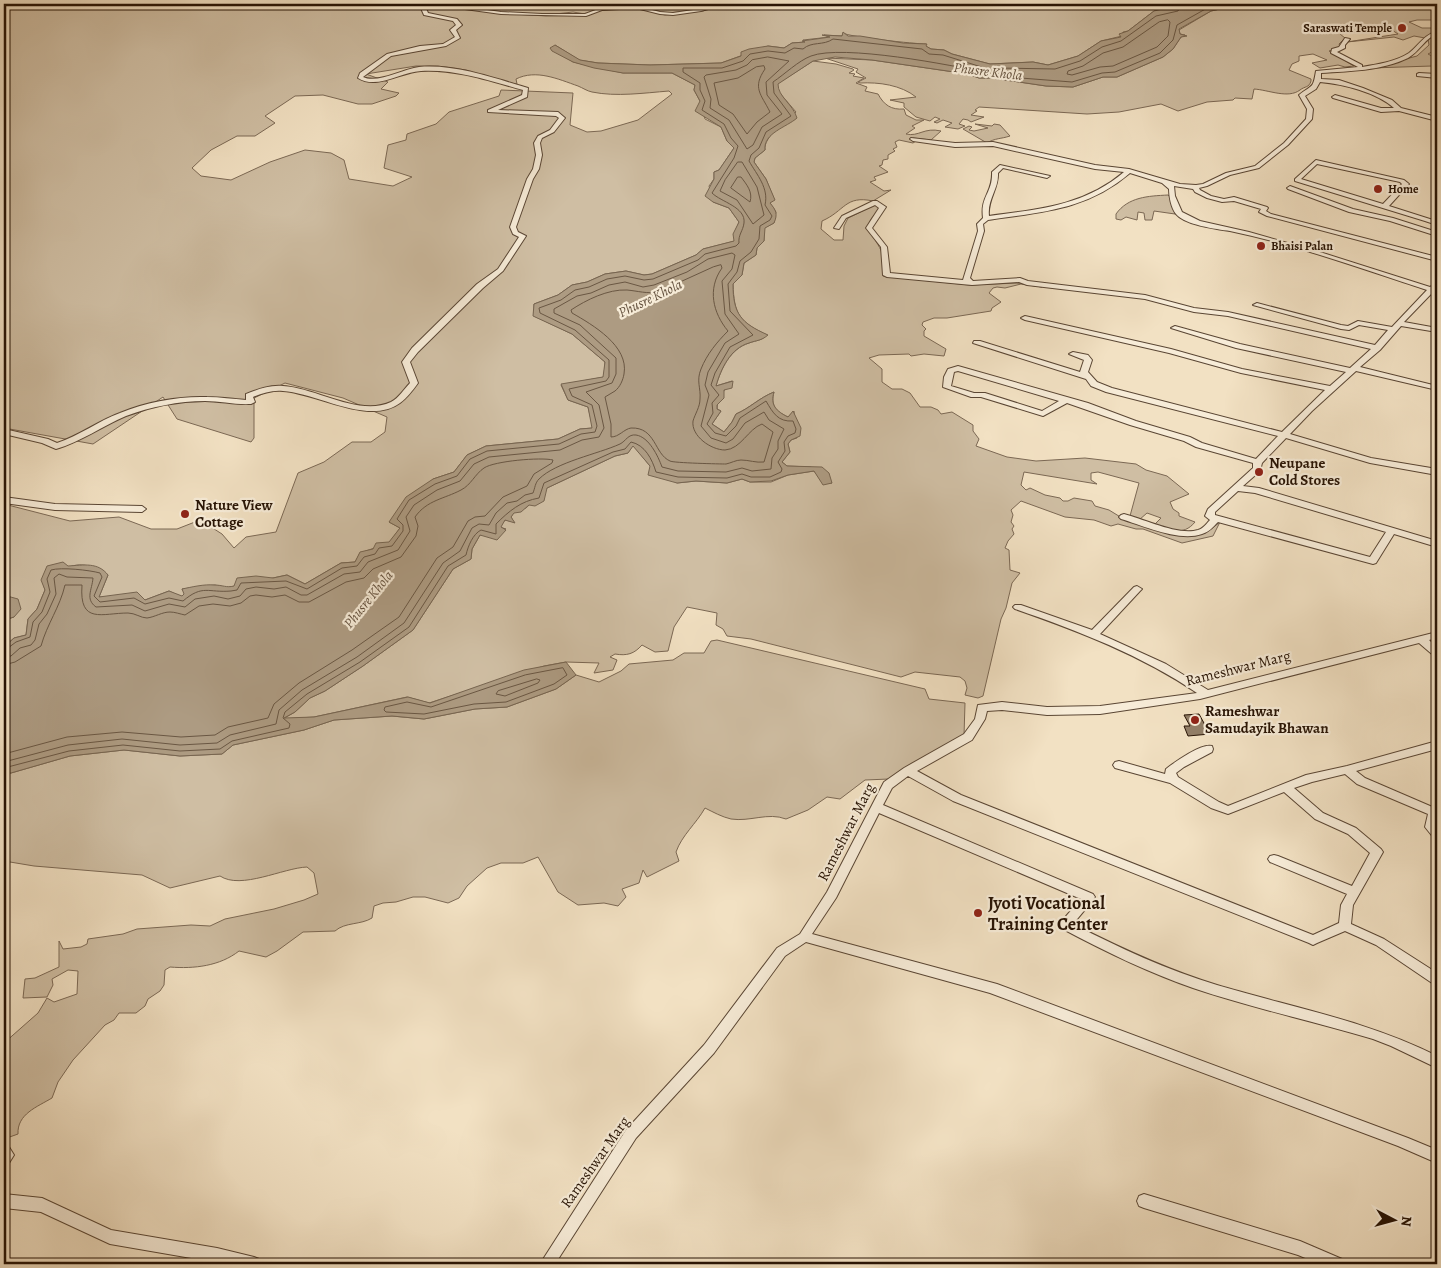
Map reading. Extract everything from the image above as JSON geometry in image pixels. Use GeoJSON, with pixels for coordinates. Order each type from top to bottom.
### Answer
{"type":"FeatureCollection","features":[{"type":"Feature","properties":{"kind":"street"},"geometry":{"type":"LineString","coordinates":[[4,432],[45,441],[56,446],[112,418],[135,411],[205,399],[231,403],[252,402],[249,396],[255,392],[276,389],[287,389],[319,396],[365,409],[395,403],[401,397],[414,383],[406,362],[415,350],[480,286],[501,270],[519,244],[523,236],[515,233],[513,227],[530,179],[536,169],[539,155],[537,143],[540,137],[552,132],[562,118],[558,114],[490,111],[525,96],[526,89],[456,71],[416,69],[379,80],[367,81],[361,79],[360,76],[362,74],[389,55],[444,45],[458,37],[453,30],[459,25],[454,20],[426,14],[422,6],[424,4]]}},
{"type":"Feature","properties":{"kind":"street"},"geometry":{"type":"LineString","coordinates":[[436,4],[502,13],[586,15],[601,9],[636,7],[673,14],[724,4]]}},
{"type":"Feature","properties":{"kind":"street"},"geometry":{"type":"LineString","coordinates":[[913,139],[955,145],[993,144],[1095,167],[1129,171],[1180,186],[1196,187],[1205,185],[1228,174],[1257,167],[1286,144],[1309,119],[1310,109],[1302,95],[1314,88],[1318,80],[1318,72],[1390,63],[1402,59],[1419,49],[1429,35],[1437,33]]}},
{"type":"Feature","properties":{"kind":"street"},"geometry":{"type":"LineString","coordinates":[[1347,39],[1342,44],[1342,48],[1334,50],[1334,53],[1361,67]]}},
{"type":"Feature","properties":{"kind":"street"},"geometry":{"type":"LineString","coordinates":[[1419,75],[1437,76]]}},
{"type":"Feature","properties":{"kind":"street"},"geometry":{"type":"LineString","coordinates":[[1318,80],[1339,82],[1361,89],[1390,101],[1399,109]]}},
{"type":"Feature","properties":{"kind":"street"},"geometry":{"type":"LineString","coordinates":[[1335,97],[1381,110],[1399,109],[1437,119]]}},
{"type":"Feature","properties":{"kind":"street"},"geometry":{"type":"LineString","coordinates":[[1384,208],[1394,200],[1399,190],[1406,184],[1402,181],[1316,162],[1297,180],[1384,208],[1436,220]]}},
{"type":"Feature","properties":{"kind":"street"},"geometry":{"type":"LineString","coordinates":[[986,218],[984,206],[986,197],[995,185],[995,172],[1002,166],[1047,176]]}},
{"type":"Feature","properties":{"kind":"street"},"geometry":{"type":"LineString","coordinates":[[972,283],[966,279],[981,231],[980,224],[986,218],[1078,204],[1117,184],[1129,171]]}},
{"type":"Feature","properties":{"kind":"street"},"geometry":{"type":"LineString","coordinates":[[1165,182],[1172,188],[1172,196],[1179,213],[1198,222],[1247,233],[1435,288],[1396,326],[1378,348],[1309,409],[1258,462],[1258,469],[1211,511],[1210,516],[1373,562],[1391,531]]}},
{"type":"Feature","properties":{"kind":"street"},"geometry":{"type":"LineString","coordinates":[[1196,187],[1197,191],[1209,197],[1224,201],[1234,199],[1265,208],[1262,212],[1269,215],[1437,259]]}},
{"type":"Feature","properties":{"kind":"street"},"geometry":{"type":"LineString","coordinates":[[1290,188],[1344,209],[1396,221],[1437,234]]}},
{"type":"Feature","properties":{"kind":"street"},"geometry":{"type":"LineString","coordinates":[[837,228],[844,217],[875,202],[883,206],[868,228],[884,247],[887,275],[972,283],[1020,280],[1027,283],[1145,297],[1194,310],[1228,314],[1378,348]]}},
{"type":"Feature","properties":{"kind":"street"},"geometry":{"type":"LineString","coordinates":[[1427,227],[1436,220]]}},
{"type":"Feature","properties":{"kind":"street"},"geometry":{"type":"LineString","coordinates":[[1257,306],[1348,328],[1354,324],[1361,323],[1437,330]]}},
{"type":"Feature","properties":{"kind":"street"},"geometry":{"type":"LineString","coordinates":[[1025,318],[1171,351],[1241,371],[1332,389]]}},
{"type":"Feature","properties":{"kind":"street"},"geometry":{"type":"LineString","coordinates":[[1175,328],[1239,346],[1437,388]]}},
{"type":"Feature","properties":{"kind":"street"},"geometry":{"type":"LineString","coordinates":[[978,343],[1088,377]]}},
{"type":"Feature","properties":{"kind":"street"},"geometry":{"type":"LineString","coordinates":[[1073,354],[1085,357],[1088,360],[1084,372],[1094,384],[1109,390],[1284,435],[1370,460],[1437,472]]}},
{"type":"Feature","properties":{"kind":"street"},"geometry":{"type":"LineString","coordinates":[[1066,400],[1043,414],[982,395],[974,396],[947,387],[948,377],[951,371],[958,368],[1066,400],[1115,415],[1133,423],[1187,439],[1220,452],[1258,462]]}},
{"type":"Feature","properties":{"kind":"street"},"geometry":{"type":"LineString","coordinates":[[1237,488],[1256,490],[1437,544]]}},
{"type":"Feature","properties":{"kind":"street"},"geometry":{"type":"LineString","coordinates":[[4,500],[22,504],[67,508],[142,509]]}},
{"type":"Feature","properties":{"kind":"street"},"geometry":{"type":"LineString","coordinates":[[1124,517],[1168,532],[1185,533],[1207,529],[1216,519]]}},
{"type":"Feature","properties":{"kind":"street"},"geometry":{"type":"LineString","coordinates":[[1093,635],[1137,589]]}},
{"type":"Feature","properties":{"kind":"street"},"geometry":{"type":"LineString","coordinates":[[1018,607],[1093,635],[1180,676],[1206,694]]}},
{"type":"Feature","properties":{"kind":"street","name":"Rameshwar Marg"},"geometry":{"type":"LineString","coordinates":[[547,1264],[631,1134],[709,1049],[781,952],[804,937],[832,895],[888,785],[908,771],[968,737],[980,720],[982,708],[1002,706],[1048,711],[1100,710],[1206,694],[1437,635]]}},
{"type":"Feature","properties":{"kind":"street"},"geometry":{"type":"LineString","coordinates":[[1421,639],[1437,653]]}},
{"type":"Feature","properties":{"kind":"street"},"geometry":{"type":"LineString","coordinates":[[1119,766],[1174,780],[1215,805],[1228,810],[1310,778],[1347,770],[1432,746],[1437,752]]}},
{"type":"Feature","properties":{"kind":"street"},"geometry":{"type":"LineString","coordinates":[[1174,780],[1170,772],[1180,764],[1208,749]]}},
{"type":"Feature","properties":{"kind":"street"},"geometry":{"type":"LineString","coordinates":[[1347,770],[1360,781],[1434,812],[1431,826],[1437,834]]}},
{"type":"Feature","properties":{"kind":"street"},"geometry":{"type":"LineString","coordinates":[[908,771],[957,798],[1312,940],[1345,926],[1380,942],[1437,979]]}},
{"type":"Feature","properties":{"kind":"street"},"geometry":{"type":"LineString","coordinates":[[1285,787],[1319,816],[1352,832],[1377,852],[1347,905],[1345,926]]}},
{"type":"Feature","properties":{"kind":"street"},"geometry":{"type":"LineString","coordinates":[[876,807],[1090,897],[1065,925],[1103,945],[1164,972],[1207,987],[1386,1040],[1437,1062]]}},
{"type":"Feature","properties":{"kind":"street"},"geometry":{"type":"LineString","coordinates":[[1274,859],[1354,892]]}},
{"type":"Feature","properties":{"kind":"street"},"geometry":{"type":"LineString","coordinates":[[804,937],[992,988],[1404,1142],[1437,1157]]}},
{"type":"Feature","properties":{"kind":"street"},"geometry":{"type":"LineString","coordinates":[[4,1152],[7,1155],[4,1158]]}},
{"type":"Feature","properties":{"kind":"street"},"geometry":{"type":"LineString","coordinates":[[4,1201],[42,1205],[110,1237],[217,1255],[254,1264]]}},
{"type":"Feature","properties":{"kind":"street"},"geometry":{"type":"LineString","coordinates":[[1144,1201],[1300,1248],[1337,1264]]}},
{"type":"Feature","properties":{"kind":"shaded area"},"geometry":{"type":"Polygon","coordinates":[[[4,4],[713,4],[697,10],[667,13],[634,6],[603,8],[585,14],[573,12],[547,15],[447,5],[498,13],[546,16],[589,15],[601,10],[636,8],[665,15],[703,11],[717,5],[733,4],[1183,4],[1154,11],[1128,31],[1123,32],[1122,36],[1101,41],[1078,56],[1048,65],[1033,62],[990,64],[944,50],[931,49],[925,46],[926,44],[897,42],[843,33],[842,36],[824,35],[830,37],[803,40],[806,42],[792,43],[784,48],[768,46],[721,63],[650,65],[598,63],[579,60],[555,45],[564,56],[573,62],[623,73],[672,73],[695,85],[694,90],[700,101],[705,119],[721,127],[727,141],[734,148],[719,170],[714,172],[714,179],[709,186],[713,202],[729,208],[739,222],[734,234],[735,241],[703,249],[696,255],[652,274],[644,275],[626,271],[605,274],[587,282],[572,285],[558,295],[534,304],[534,316],[572,334],[605,362],[604,377],[561,385],[568,400],[588,407],[593,428],[580,429],[558,439],[486,446],[467,455],[454,472],[433,479],[389,522],[400,528],[389,543],[360,553],[355,562],[341,563],[305,584],[287,575],[226,588],[215,585],[182,589],[185,594],[182,597],[169,591],[145,600],[141,597],[99,597],[108,575],[89,566],[74,566],[43,583],[45,590],[37,609],[28,619],[26,635],[14,638],[4,647],[4,620],[14,617],[4,593],[4,504],[70,521],[119,517],[151,529],[177,529],[200,520],[222,534],[234,548],[246,537],[276,532],[298,473],[324,462],[352,442],[371,442],[385,432],[387,417],[343,398],[285,383],[254,398],[254,438],[251,442],[177,419],[163,397],[93,444],[4,428],[4,4]],[[416,66],[366,74],[388,82],[381,89],[399,93],[396,96],[372,104],[358,104],[323,95],[295,96],[265,116],[275,123],[255,136],[237,136],[211,150],[192,168],[201,176],[231,180],[270,162],[305,150],[331,153],[344,160],[349,179],[393,186],[412,177],[384,168],[388,145],[406,140],[407,134],[436,124],[449,112],[499,96],[501,90],[573,93],[570,125],[587,132],[601,131],[638,120],[672,94],[669,91],[630,94],[590,92],[555,78],[539,75],[524,76],[516,79],[517,84],[489,80],[466,70],[438,66],[416,66]]]}},
{"type":"Feature","properties":{"kind":"shaded area"},"geometry":{"type":"Polygon","coordinates":[[[1242,4],[1437,4],[1437,20],[1409,22],[1422,28],[1437,28],[1437,32],[1425,38],[1414,36],[1403,40],[1394,37],[1347,42],[1398,34],[1389,28],[1340,34],[1345,38],[1339,44],[1341,48],[1329,51],[1354,66],[1345,67],[1338,65],[1320,68],[1312,63],[1327,60],[1313,54],[1299,56],[1299,61],[1292,64],[1289,70],[1311,79],[1311,81],[1308,86],[1295,93],[1284,94],[1254,89],[1252,99],[1235,98],[1233,100],[1207,102],[1178,111],[1161,104],[1119,112],[1087,114],[979,107],[971,115],[984,117],[971,122],[963,119],[959,124],[965,126],[958,129],[945,127],[952,123],[943,120],[937,123],[934,122],[940,119],[935,117],[930,121],[916,117],[904,107],[904,103],[890,100],[916,97],[910,93],[890,85],[860,83],[858,82],[866,78],[856,72],[858,69],[825,58],[872,60],[968,74],[979,78],[992,78],[1046,86],[1073,87],[1103,77],[1117,77],[1163,57],[1185,35],[1180,34],[1179,30],[1211,11],[1242,4]]]}},
{"type":"Feature","properties":{"kind":"shaded area"},"geometry":{"type":"Polygon","coordinates":[[[1437,34],[1437,43],[1433,46],[1432,52],[1428,54],[1436,58],[1432,66],[1371,68],[1417,56],[1429,45],[1428,39],[1437,34]]]}},
{"type":"Feature","properties":{"kind":"shaded area"},"geometry":{"type":"Polygon","coordinates":[[[813,61],[836,64],[853,69],[849,73],[855,74],[853,76],[864,78],[856,83],[867,87],[865,91],[878,94],[888,106],[895,109],[904,109],[906,115],[916,120],[924,120],[912,126],[915,128],[906,134],[911,135],[930,130],[941,131],[931,140],[913,138],[916,141],[913,143],[899,140],[895,142],[897,147],[893,149],[895,151],[888,155],[888,159],[883,160],[882,165],[879,166],[888,172],[874,177],[876,180],[870,182],[884,191],[891,190],[873,201],[856,200],[851,202],[822,221],[821,229],[834,240],[843,240],[844,226],[848,218],[875,205],[880,208],[871,219],[867,228],[883,256],[883,276],[969,285],[1018,283],[1042,287],[1021,284],[1005,288],[993,288],[989,293],[1001,302],[992,308],[991,311],[947,318],[934,318],[923,322],[922,325],[926,329],[924,336],[946,349],[944,356],[924,354],[911,356],[909,354],[879,355],[869,358],[882,369],[882,382],[892,389],[902,389],[910,393],[920,407],[931,407],[938,410],[941,414],[952,412],[973,425],[973,431],[979,439],[976,446],[1007,457],[1036,461],[1085,458],[1136,464],[1146,470],[1167,476],[1189,494],[1170,502],[1173,509],[1179,513],[1179,516],[1195,522],[1186,529],[1176,531],[1154,525],[1161,518],[1147,513],[1139,520],[1130,516],[1139,483],[1098,472],[1091,473],[1091,480],[1097,484],[1024,472],[1021,485],[1026,490],[1030,488],[1045,495],[1060,498],[1063,501],[1074,498],[1092,501],[1095,506],[1109,510],[1122,518],[1184,535],[1206,533],[1220,522],[1213,536],[1182,543],[1143,529],[1118,524],[1111,526],[1094,520],[1065,517],[1021,501],[1011,510],[1014,534],[1005,548],[1009,550],[1010,570],[1020,573],[1012,583],[1006,608],[1001,619],[983,696],[978,698],[965,695],[967,688],[965,681],[960,677],[915,672],[901,677],[751,639],[727,636],[723,629],[716,625],[717,613],[687,607],[674,627],[668,651],[655,652],[642,645],[630,654],[615,654],[610,657],[617,660],[613,670],[594,673],[599,663],[566,662],[544,666],[429,703],[407,697],[314,717],[283,719],[295,712],[310,698],[325,691],[363,666],[413,630],[453,569],[471,559],[472,549],[480,535],[506,529],[500,527],[505,520],[514,522],[511,517],[514,512],[526,508],[547,488],[615,456],[628,453],[633,445],[650,466],[677,483],[696,481],[727,483],[742,479],[750,482],[771,482],[788,475],[814,471],[823,483],[832,483],[811,467],[787,466],[782,462],[790,452],[788,444],[791,440],[797,438],[794,411],[788,417],[778,411],[773,401],[774,392],[736,414],[724,432],[712,424],[721,411],[717,409],[720,397],[732,381],[716,386],[727,360],[742,346],[767,335],[750,326],[740,316],[735,303],[733,284],[742,275],[744,263],[756,255],[757,248],[764,241],[764,228],[774,223],[776,212],[770,203],[774,199],[766,179],[754,162],[755,158],[765,150],[765,145],[771,135],[796,112],[778,91],[777,84],[813,61]]]}},
{"type":"Feature","properties":{"kind":"shaded area"},"geometry":{"type":"Polygon","coordinates":[[[975,124],[1000,125],[1010,136],[987,143],[963,129],[969,126],[972,127],[969,130],[974,131],[988,128],[975,124]]]}},
{"type":"Feature","properties":{"kind":"shaded area"},"geometry":{"type":"Polygon","coordinates":[[[1168,195],[1172,198],[1175,214],[1154,211],[1152,220],[1145,220],[1144,213],[1138,212],[1137,220],[1126,217],[1121,220],[1116,219],[1116,214],[1121,208],[1132,201],[1139,198],[1168,195]]]}},
{"type":"Feature","properties":{"kind":"shaded area"},"geometry":{"type":"Polygon","coordinates":[[[717,640],[925,689],[929,699],[965,703],[964,736],[889,779],[865,780],[840,799],[827,797],[808,810],[786,819],[772,816],[738,820],[721,816],[705,808],[685,835],[676,852],[679,861],[647,877],[643,870],[639,883],[622,889],[626,897],[618,906],[604,903],[578,905],[558,892],[538,857],[523,863],[501,863],[487,868],[467,886],[459,898],[448,903],[425,897],[413,897],[396,902],[383,903],[374,906],[372,918],[368,920],[343,926],[335,931],[303,932],[266,957],[239,951],[215,963],[188,967],[170,967],[165,970],[164,985],[160,991],[148,999],[145,1006],[136,1013],[119,1013],[114,1020],[105,1025],[73,1060],[58,1082],[52,1098],[24,1116],[18,1134],[4,1139],[4,1043],[38,1013],[47,998],[54,1002],[77,994],[78,971],[68,970],[52,979],[53,985],[47,997],[23,998],[25,979],[35,978],[59,967],[59,941],[63,949],[81,947],[87,944],[88,939],[123,934],[137,929],[191,925],[210,926],[225,919],[274,909],[318,894],[314,873],[307,867],[250,880],[229,880],[220,876],[170,888],[142,875],[34,866],[4,861],[4,773],[11,773],[70,756],[124,750],[180,756],[222,754],[233,745],[304,730],[334,720],[392,716],[424,719],[475,709],[507,707],[556,689],[576,675],[599,682],[621,671],[629,664],[673,660],[684,653],[704,653],[711,641],[717,640]]]}},
{"type":"Feature","properties":{"kind":"water","name":"Phusre Khola"},"geometry":{"type":"Polygon","coordinates":[[[1183,4],[1242,4],[1211,11],[1179,29],[1180,34],[1187,36],[1181,37],[1173,49],[1163,57],[1117,77],[1103,77],[1073,87],[1046,86],[992,78],[979,78],[968,74],[872,60],[835,57],[813,61],[778,84],[780,93],[797,118],[776,131],[768,139],[765,144],[765,150],[755,158],[754,162],[766,179],[775,200],[770,203],[775,210],[776,217],[774,223],[765,228],[764,241],[757,248],[756,255],[744,263],[742,275],[733,284],[733,294],[740,316],[745,322],[768,335],[737,349],[728,360],[716,386],[733,381],[732,388],[724,390],[724,398],[717,405],[717,409],[721,411],[712,424],[724,432],[736,414],[774,392],[773,401],[775,407],[788,417],[793,411],[801,428],[800,436],[791,440],[788,444],[790,452],[782,462],[787,466],[822,467],[829,473],[832,483],[823,485],[814,471],[788,475],[771,481],[750,482],[742,479],[727,483],[696,481],[677,483],[648,475],[650,466],[633,446],[628,453],[615,456],[547,488],[544,501],[535,506],[529,505],[521,512],[514,513],[511,517],[515,523],[505,520],[501,527],[506,530],[497,540],[480,535],[472,549],[471,559],[453,569],[413,630],[363,666],[325,691],[310,698],[295,712],[284,718],[314,717],[408,697],[430,703],[524,670],[566,662],[576,675],[556,689],[507,707],[475,709],[424,719],[392,716],[334,720],[304,730],[233,745],[222,754],[180,756],[124,750],[70,756],[11,773],[4,773],[4,647],[14,638],[26,635],[28,619],[37,609],[45,590],[41,580],[47,566],[63,562],[68,566],[95,566],[108,575],[99,597],[137,592],[145,600],[169,591],[182,596],[184,594],[182,589],[198,586],[234,586],[237,578],[256,576],[273,578],[287,575],[305,584],[341,563],[355,562],[360,552],[373,549],[376,543],[389,542],[400,528],[389,522],[406,497],[433,479],[454,472],[467,455],[486,446],[558,439],[580,429],[592,428],[588,407],[568,400],[561,384],[603,377],[605,362],[572,334],[533,316],[534,304],[558,295],[572,285],[587,282],[605,274],[626,271],[644,275],[652,274],[696,255],[703,249],[734,241],[733,234],[739,222],[729,208],[713,202],[705,196],[714,179],[714,172],[719,170],[734,148],[727,141],[721,127],[695,111],[700,101],[694,90],[695,85],[672,73],[623,73],[594,68],[573,62],[552,51],[550,48],[555,45],[580,60],[598,63],[650,65],[721,63],[741,56],[741,52],[749,49],[768,46],[784,48],[792,43],[830,37],[822,35],[842,36],[843,32],[848,36],[927,44],[926,46],[931,49],[944,50],[990,64],[1033,62],[1048,65],[1078,56],[1101,41],[1121,37],[1119,34],[1128,31],[1154,11],[1183,4]]]}},
{"type":"Feature","properties":{"kind":"water"},"geometry":{"type":"Polygon","coordinates":[[[4,593],[7,596],[18,599],[21,609],[14,617],[4,620],[4,593]]]}},
{"type":"Feature","properties":{"kind":"building","name":"Rameshwar Samudayik Bhawan"},"geometry":{"type":"Polygon","coordinates":[[[1199,714],[1210,734],[1188,736],[1184,726],[1190,726],[1184,715],[1199,714]]]}},
{"type":"Feature","properties":{"kind":"place","name":"Saraswati Temple"},"geometry":{"type":"Point","coordinates":[1402,28]}},
{"type":"Feature","properties":{"kind":"place","name":"Home"},"geometry":{"type":"Point","coordinates":[1378,189]}},
{"type":"Feature","properties":{"kind":"place","name":"Bhaisi Palan"},"geometry":{"type":"Point","coordinates":[1261,246]}},
{"type":"Feature","properties":{"kind":"place","name":"Neupane Cold Stores"},"geometry":{"type":"Point","coordinates":[1259,472]}},
{"type":"Feature","properties":{"kind":"place","name":"Nature View Cottage"},"geometry":{"type":"Point","coordinates":[185,514]}},
{"type":"Feature","properties":{"kind":"place","name":"Rameshwar Samudayik Bhawan"},"geometry":{"type":"Point","coordinates":[1195,720]}},
{"type":"Feature","properties":{"kind":"place","name":"Jyoti Vocational Training Center"},"geometry":{"type":"Point","coordinates":[978,913]}}]}
